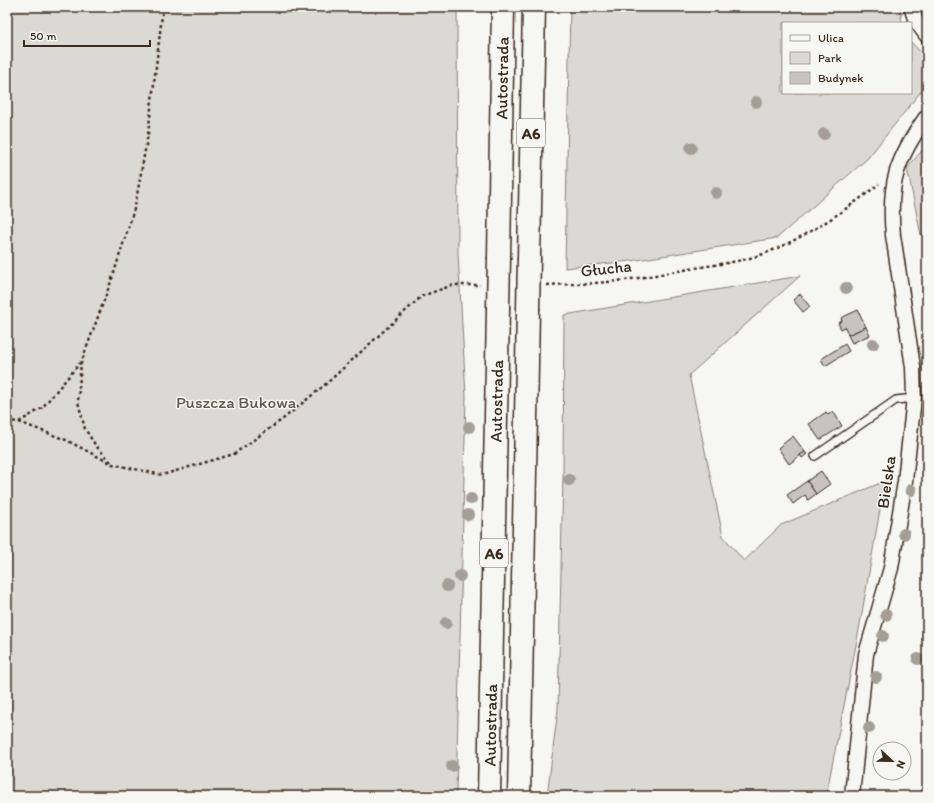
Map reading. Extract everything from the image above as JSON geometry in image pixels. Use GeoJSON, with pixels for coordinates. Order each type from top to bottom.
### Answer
{"type":"FeatureCollection","features":[{"type":"Feature","properties":{"kind":"highway","name":"Autostrada"},"geometry":{"type":"LineString","coordinates":[[489,796],[504,7]]}},
{"type":"Feature","properties":{"kind":"highway","name":"Autostrada"},"geometry":{"type":"LineString","coordinates":[[519,796],[534,7]]}},
{"type":"Feature","properties":{"kind":"street"},"geometry":{"type":"LineString","coordinates":[[911,7],[916,21],[927,36]]}},
{"type":"Feature","properties":{"kind":"street","name":"Bielska"},"geometry":{"type":"LineString","coordinates":[[852,796],[866,654],[891,568],[905,481],[914,398],[913,367],[896,259],[891,216],[892,198],[897,170],[901,159],[912,138],[927,116]]}},
{"type":"Feature","properties":{"kind":"lane"},"geometry":{"type":"LineString","coordinates":[[815,456],[896,400],[914,398]]}},
{"type":"Feature","properties":{"kind":"path"},"geometry":{"type":"LineString","coordinates":[[112,464],[96,446],[85,429],[78,402],[81,363],[114,276],[135,206],[148,134],[163,7]]}},
{"type":"Feature","properties":{"kind":"path","name":"Głucha"},"geometry":{"type":"LineString","coordinates":[[540,286],[607,282],[725,263],[770,252],[791,242],[841,213],[897,170]]}},
{"type":"Feature","properties":{"kind":"path"},"geometry":{"type":"LineString","coordinates":[[7,421],[19,422],[66,440],[112,464],[162,475],[234,454],[283,419],[327,383],[422,296],[453,285],[485,285]]}},
{"type":"Feature","properties":{"kind":"path"},"geometry":{"type":"LineString","coordinates":[[19,422],[42,408],[81,363]]}},
{"type":"Feature","properties":{"kind":"green space","name":"Puszcza Bukowa"},"geometry":{"type":"Polygon","coordinates":[[[7,7],[457,7],[458,253],[466,396],[456,796],[7,796],[7,7]]]}},
{"type":"Feature","properties":{"kind":"green space"},"geometry":{"type":"Polygon","coordinates":[[[570,7],[900,7],[902,22],[782,22],[782,94],[912,94],[912,43],[927,59],[927,84],[868,158],[777,238],[630,261],[565,268],[570,7]]]}},
{"type":"Feature","properties":{"kind":"green space"},"geometry":{"type":"Polygon","coordinates":[[[927,145],[927,236],[921,235],[907,168],[927,145]]]}},
{"type":"Feature","properties":{"kind":"green space"},"geometry":{"type":"Polygon","coordinates":[[[800,276],[689,375],[723,536],[744,561],[781,525],[885,481],[859,630],[826,796],[547,796],[558,709],[563,476],[564,315],[800,276]]]}},
{"type":"Feature","properties":{"kind":"building"},"geometry":{"type":"Polygon","coordinates":[[[800,294],[810,307],[803,312],[793,300],[800,294]]]}},
{"type":"Feature","properties":{"kind":"building"},"geometry":{"type":"Polygon","coordinates":[[[858,310],[866,327],[848,335],[845,327],[841,329],[838,323],[842,321],[841,318],[858,310]]]}},
{"type":"Feature","properties":{"kind":"building"},"geometry":{"type":"Polygon","coordinates":[[[866,327],[870,335],[852,343],[848,335],[866,327]]]}},
{"type":"Feature","properties":{"kind":"building"},"geometry":{"type":"Polygon","coordinates":[[[845,344],[849,351],[825,366],[821,359],[845,344]]]}},
{"type":"Feature","properties":{"kind":"building"},"geometry":{"type":"Polygon","coordinates":[[[833,411],[842,426],[820,440],[809,424],[826,412],[828,415],[833,411]]]}},
{"type":"Feature","properties":{"kind":"building"},"geometry":{"type":"Polygon","coordinates":[[[793,436],[805,452],[789,464],[778,448],[793,436]]]}},
{"type":"Feature","properties":{"kind":"building"},"geometry":{"type":"Polygon","coordinates":[[[805,452],[807,454],[802,458],[800,455],[805,452]]]}},
{"type":"Feature","properties":{"kind":"building"},"geometry":{"type":"Polygon","coordinates":[[[821,471],[830,484],[816,494],[807,481],[821,471]]]}},
{"type":"Feature","properties":{"kind":"building"},"geometry":{"type":"Polygon","coordinates":[[[807,481],[816,494],[808,500],[805,495],[793,504],[787,495],[807,481]]]}}]}
